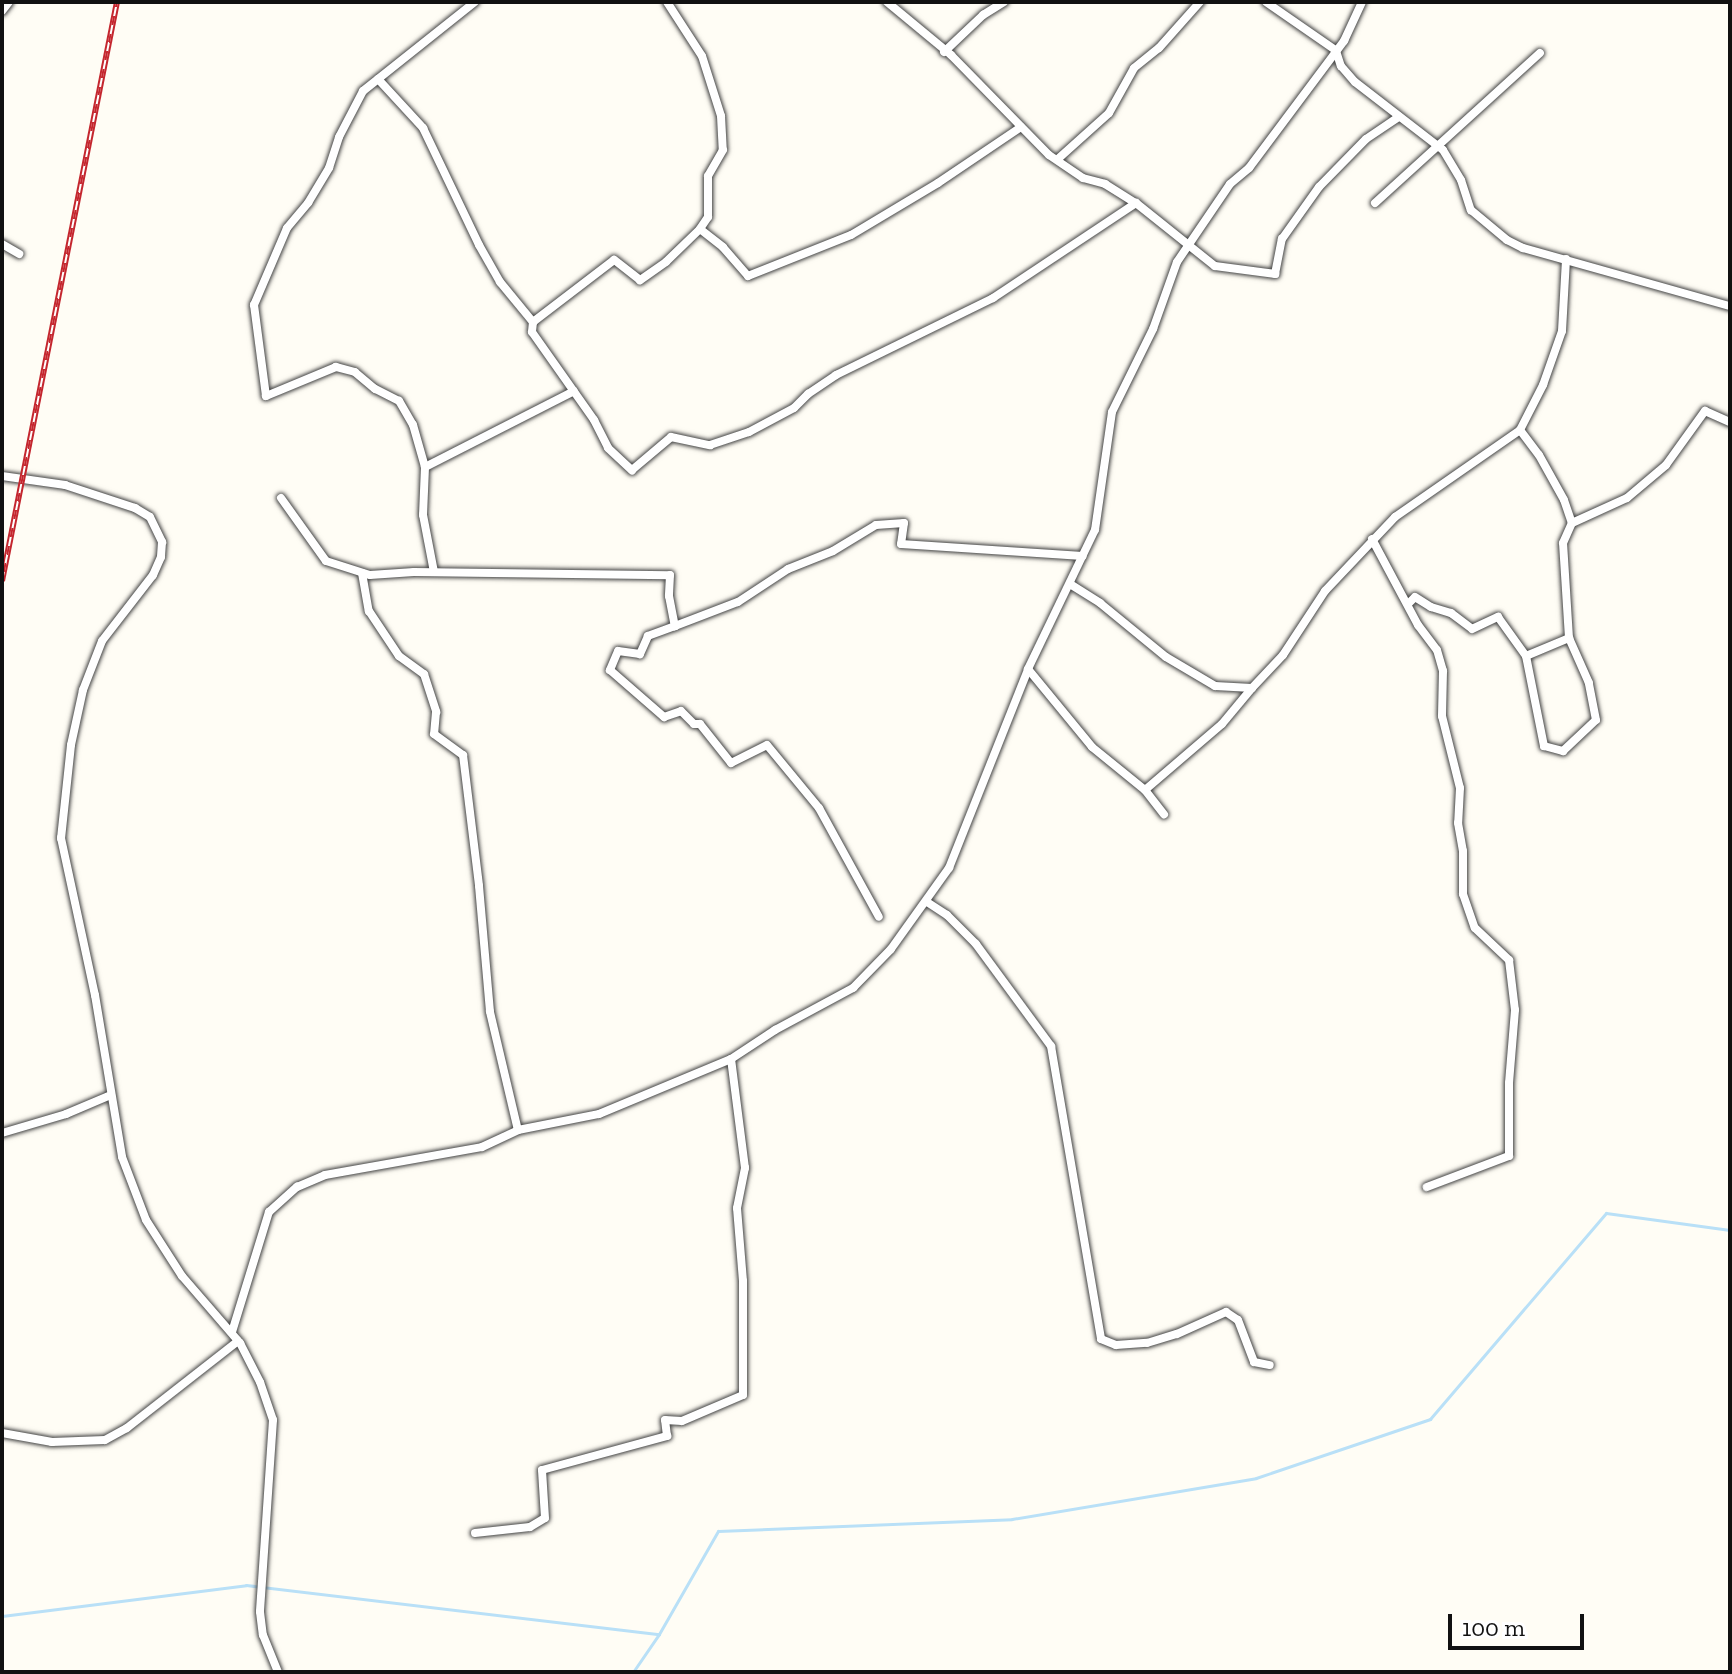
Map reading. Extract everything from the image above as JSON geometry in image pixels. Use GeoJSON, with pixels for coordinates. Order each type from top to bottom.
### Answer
{"type":"FeatureCollection","features":[{"type":"Feature","properties":{"kind":"street"},"geometry":{"type":"LineString","coordinates":[[2,11],[9,2]]}},
{"type":"Feature","properties":{"kind":"street"},"geometry":{"type":"LineString","coordinates":[[434,572],[423,515],[425,467],[413,425],[399,401],[375,389],[355,372],[336,367],[266,396],[254,305],[287,228],[329,168],[339,137],[363,91],[475,2]]}},
{"type":"Feature","properties":{"kind":"street"},"geometry":{"type":"LineString","coordinates":[[533,322],[614,260],[640,280],[666,262],[708,217],[708,176],[723,150],[721,116],[702,56],[667,2]]}},
{"type":"Feature","properties":{"kind":"street"},"geometry":{"type":"LineString","coordinates":[[887,2],[944,52],[1042,149],[1059,158],[1083,178],[1105,184],[1136,203],[1215,266],[1275,274],[1282,239],[1319,187],[1366,139],[1399,117]]}},
{"type":"Feature","properties":{"kind":"street"},"geometry":{"type":"LineString","coordinates":[[944,52],[983,15],[1004,2]]}},
{"type":"Feature","properties":{"kind":"street"},"geometry":{"type":"LineString","coordinates":[[1059,158],[1109,113],[1134,68],[1159,48],[1200,2]]}},
{"type":"Feature","properties":{"kind":"street"},"geometry":{"type":"LineString","coordinates":[[1266,2],[1335,50],[1341,66],[1355,82],[1438,146],[1461,180],[1471,210],[1484,223],[1523,248],[1730,306]]}},
{"type":"Feature","properties":{"kind":"street"},"geometry":{"type":"LineString","coordinates":[[232,1332],[269,1212],[297,1187],[325,1175],[482,1147],[518,1130],[599,1114],[731,1059],[775,1030],[853,988],[870,973],[927,902],[963,837],[988,763],[1028,669],[1095,530],[1112,412],[1153,329],[1187,244],[1344,41],[1362,2]]}},
{"type":"Feature","properties":{"kind":"street"},"geometry":{"type":"LineString","coordinates":[[1375,203],[1540,53]]}},
{"type":"Feature","properties":{"kind":"street"},"geometry":{"type":"LineString","coordinates":[[378,79],[423,128],[500,282],[533,322],[532,332],[574,391],[608,448],[632,470],[671,437],[710,445],[794,408],[836,375],[993,298],[1136,203]]}},
{"type":"Feature","properties":{"kind":"street"},"geometry":{"type":"LineString","coordinates":[[700,229],[723,247],[748,276],[851,235],[938,183],[1021,127]]}},
{"type":"Feature","properties":{"kind":"street"},"geometry":{"type":"LineString","coordinates":[[2,244],[19,254]]}},
{"type":"Feature","properties":{"kind":"street"},"geometry":{"type":"LineString","coordinates":[[1145,790],[1222,724],[1283,655],[1325,591],[1372,539],[1395,517],[1520,430],[1543,385],[1562,331],[1566,259]]}},
{"type":"Feature","properties":{"kind":"street"},"geometry":{"type":"LineString","coordinates":[[425,467],[574,391]]}},
{"type":"Feature","properties":{"kind":"street"},"geometry":{"type":"LineString","coordinates":[[1409,603],[1415,597],[1431,607],[1451,613],[1472,629],[1498,617],[1526,656],[1544,746],[1563,751],[1596,720],[1589,683],[1569,638],[1563,543],[1572,523],[1627,498],[1666,465],[1705,411],[1730,422]]}},
{"type":"Feature","properties":{"kind":"street"},"geometry":{"type":"LineString","coordinates":[[1520,430],[1539,455],[1564,500],[1572,523]]}},
{"type":"Feature","properties":{"kind":"street"},"geometry":{"type":"LineString","coordinates":[[2,476],[65,485],[135,508],[150,517],[162,542],[161,557],[153,575],[96,652],[71,745],[63,803],[64,856],[95,995],[122,1157],[146,1220],[182,1276],[238,1341],[260,1382],[273,1420],[264,1594],[260,1612],[263,1635],[278,1672]]}},
{"type":"Feature","properties":{"kind":"street"},"geometry":{"type":"LineString","coordinates":[[281,498],[326,561],[362,573],[670,575],[669,596],[675,626]]}},
{"type":"Feature","properties":{"kind":"street"},"geometry":{"type":"LineString","coordinates":[[879,917],[819,808],[767,745],[731,763],[700,724],[694,724],[681,711],[664,717],[610,670],[618,651],[640,654],[648,636],[738,602],[788,569],[833,551],[876,525],[904,523],[901,544],[1083,556]]}},
{"type":"Feature","properties":{"kind":"street"},"geometry":{"type":"LineString","coordinates":[[1372,539],[1409,603],[1418,625],[1437,650],[1443,671],[1442,716],[1460,788],[1458,823],[1463,851],[1463,894],[1475,928],[1509,960],[1515,1010],[1509,1083],[1509,1156],[1427,1187]]}},
{"type":"Feature","properties":{"kind":"street"},"geometry":{"type":"LineString","coordinates":[[362,573],[369,611],[399,656],[424,674],[436,712],[434,734],[463,755],[490,1012],[518,1130]]}},
{"type":"Feature","properties":{"kind":"street"},"geometry":{"type":"LineString","coordinates":[[1070,584],[1100,603],[1166,657],[1215,686],[1252,688]]}},
{"type":"Feature","properties":{"kind":"street"},"geometry":{"type":"LineString","coordinates":[[1526,656],[1569,638]]}},
{"type":"Feature","properties":{"kind":"street"},"geometry":{"type":"LineString","coordinates":[[1028,669],[1092,747],[1118,772],[1145,790],[1164,814]]}},
{"type":"Feature","properties":{"kind":"street"},"geometry":{"type":"LineString","coordinates":[[927,902],[947,915],[976,944],[1051,1046],[1101,1339],[1116,1345],[1147,1343],[1177,1334],[1226,1312],[1238,1320],[1254,1362],[1270,1365]]}},
{"type":"Feature","properties":{"kind":"street"},"geometry":{"type":"LineString","coordinates":[[475,1533],[530,1527],[545,1518],[542,1470],[667,1436],[665,1420],[682,1421],[743,1395],[743,1281],[737,1208],[745,1168],[731,1059]]}},
{"type":"Feature","properties":{"kind":"street"},"geometry":{"type":"LineString","coordinates":[[2,1133],[66,1114],[111,1095]]}},
{"type":"Feature","properties":{"kind":"street"},"geometry":{"type":"LineString","coordinates":[[223,1320],[239,1317]]}},
{"type":"Feature","properties":{"kind":"street"},"geometry":{"type":"LineString","coordinates":[[2,1433],[52,1442],[105,1440],[127,1428],[238,1341]]}},
{"type":"Feature","properties":{"kind":"waterway"},"geometry":{"type":"LineString","coordinates":[[633,1672],[659,1634],[718,1531],[1012,1519],[1256,1478],[1430,1419],[1606,1213],[1730,1230]]}},
{"type":"Feature","properties":{"kind":"waterway"},"geometry":{"type":"LineString","coordinates":[[2,1616],[246,1585],[659,1634]]}},
{"type":"Feature","properties":{"kind":"railway"},"geometry":{"type":"LineString","coordinates":[[2,581],[117,2]]}}]}
